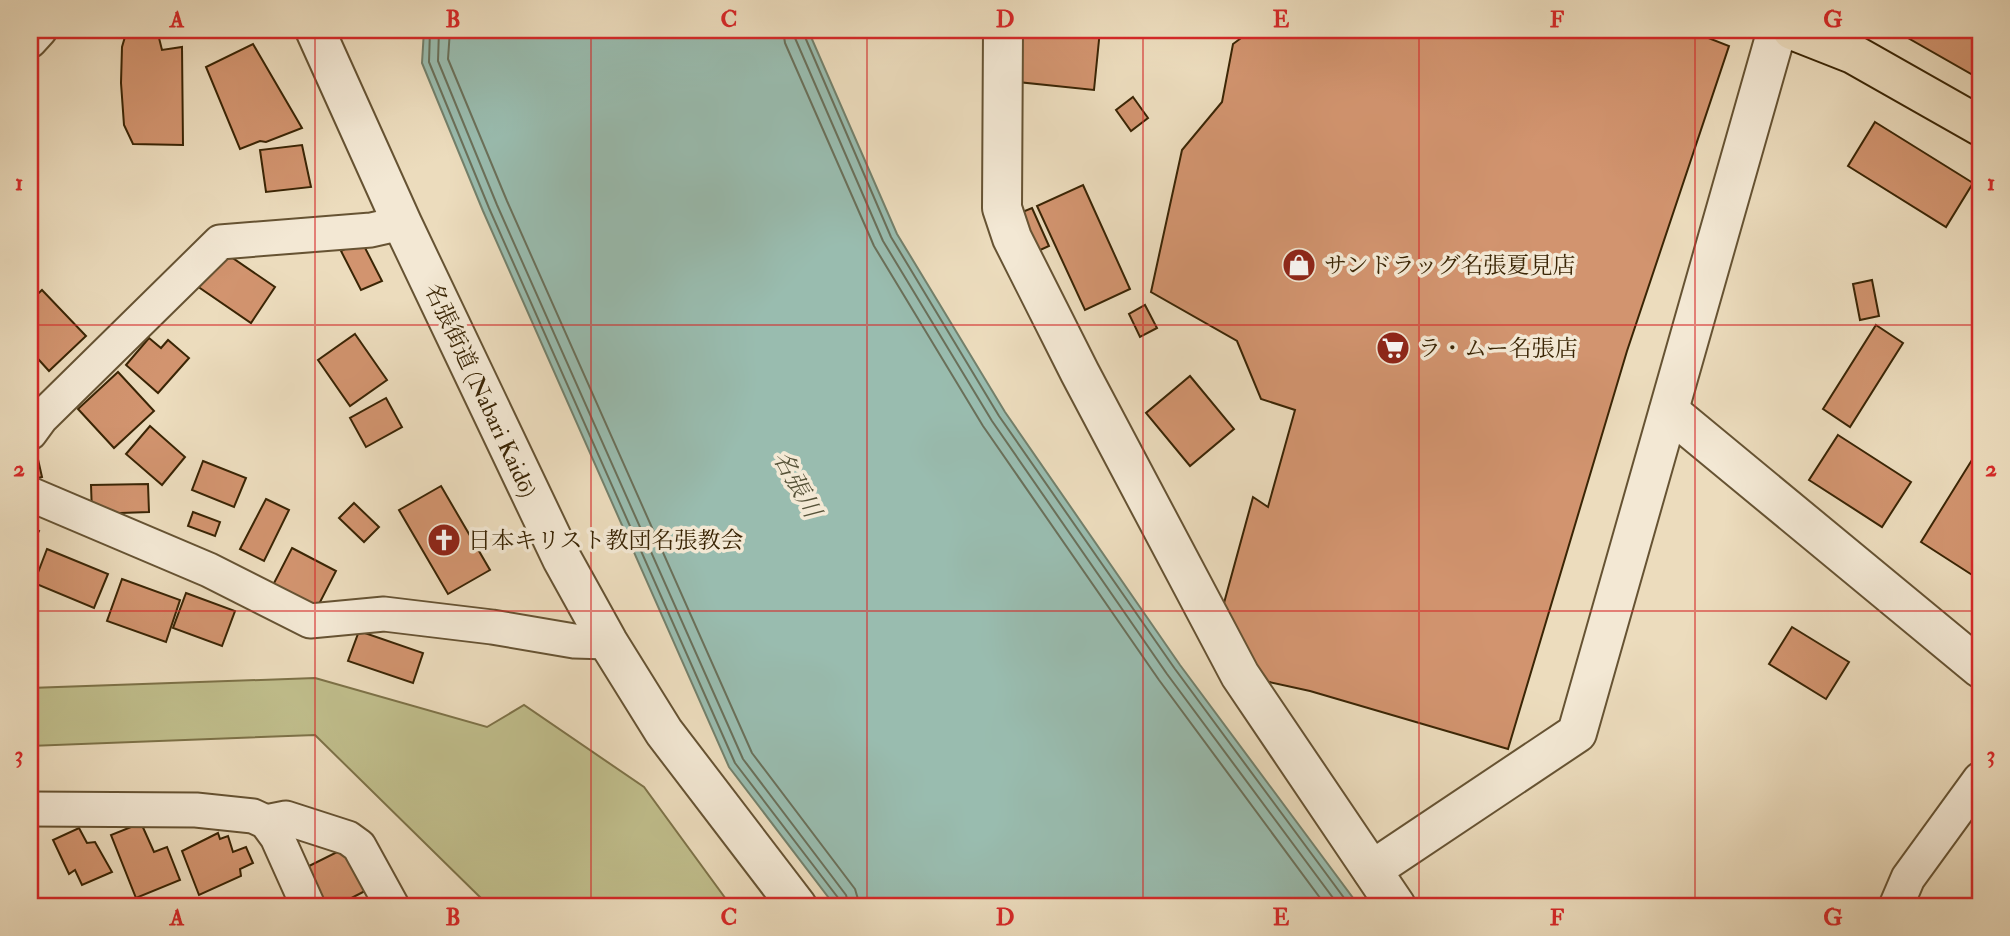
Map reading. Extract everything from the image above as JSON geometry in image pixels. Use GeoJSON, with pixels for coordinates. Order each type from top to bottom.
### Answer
{"type":"FeatureCollection","features":[{"type":"Feature","properties":{"kind":"highway"},"geometry":{"type":"LineString","coordinates":[[1792,30],[1853,54],[1980,126]]}},
{"type":"Feature","properties":{"kind":"street"},"geometry":{"type":"LineString","coordinates":[[30,41],[40,30]]}},
{"type":"Feature","properties":{"kind":"street","name":"名張街道 (Nabari Kaidō)"},"geometry":{"type":"LineString","coordinates":[[315,30],[402,223],[556,547],[608,642],[664,732],[797,906]]}},
{"type":"Feature","properties":{"kind":"street"},"geometry":{"type":"LineString","coordinates":[[1003,30],[1002,208],[1012,238],[1080,373],[1240,675],[1396,906]]}},
{"type":"Feature","properties":{"kind":"street"},"geometry":{"type":"LineString","coordinates":[[1372,870],[1577,733],[1777,30]]}},
{"type":"Feature","properties":{"kind":"street"},"geometry":{"type":"LineString","coordinates":[[34,419],[220,242],[371,230],[402,223]]}},
{"type":"Feature","properties":{"kind":"street"},"geometry":{"type":"LineString","coordinates":[[1669,411],[1980,668]]}},
{"type":"Feature","properties":{"kind":"street"},"geometry":{"type":"LineString","coordinates":[[30,494],[209,570],[310,621],[384,614],[492,627],[574,641],[608,642]]}},
{"type":"Feature","properties":{"kind":"street"},"geometry":{"type":"LineString","coordinates":[[1896,906],[1908,878],[1980,779]]}},
{"type":"Feature","properties":{"kind":"street"},"geometry":{"type":"LineString","coordinates":[[30,809],[196,810],[253,816],[266,822],[277,837],[308,906]]}},
{"type":"Feature","properties":{"kind":"street"},"geometry":{"type":"LineString","coordinates":[[266,822],[286,818],[348,838],[359,846],[392,906]]}},
{"type":"Feature","properties":{"kind":"shaded area"},"geometry":{"type":"Polygon","coordinates":[[[315,678],[487,727],[524,705],[644,787],[731,906],[489,906],[315,735],[30,746],[30,688],[315,678]]]}},
{"type":"Feature","properties":{"kind":"shaded area"},"geometry":{"type":"Polygon","coordinates":[[[30,899],[153,906],[30,906],[30,899]]]}},
{"type":"Feature","properties":{"kind":"water","name":"名張川"},"geometry":{"type":"Polygon","coordinates":[[[424,30],[808,30],[897,234],[1005,412],[1180,665],[1359,906],[835,906],[729,767],[483,211],[422,63],[424,30]]]}},
{"type":"Feature","properties":{"kind":"building"},"geometry":{"type":"Polygon","coordinates":[[[127,30],[157,30],[162,50],[182,47],[183,145],[133,144],[124,125],[121,83],[122,47],[127,30]]]}},
{"type":"Feature","properties":{"kind":"building"},"geometry":{"type":"Polygon","coordinates":[[[1023,30],[1100,30],[1094,90],[1018,82],[1023,30]]]}},
{"type":"Feature","properties":{"kind":"building"},"geometry":{"type":"Polygon","coordinates":[[[1252,30],[1688,30],[1729,46],[1627,351],[1508,749],[1310,691],[1251,678],[1221,614],[1253,497],[1268,507],[1295,410],[1261,399],[1237,341],[1151,292],[1182,150],[1222,102],[1233,44],[1252,30]]]}},
{"type":"Feature","properties":{"kind":"building"},"geometry":{"type":"Polygon","coordinates":[[[1894,30],[1980,30],[1980,79],[1894,30]]]}},
{"type":"Feature","properties":{"kind":"building"},"geometry":{"type":"Polygon","coordinates":[[[253,44],[302,128],[240,149],[206,67],[253,44]]]}},
{"type":"Feature","properties":{"kind":"building"},"geometry":{"type":"Polygon","coordinates":[[[1133,97],[1148,118],[1131,131],[1116,110],[1133,97]]]}},
{"type":"Feature","properties":{"kind":"building"},"geometry":{"type":"Polygon","coordinates":[[[1875,122],[1973,183],[1946,227],[1848,166],[1875,122]]]}},
{"type":"Feature","properties":{"kind":"building"},"geometry":{"type":"Polygon","coordinates":[[[302,145],[311,187],[266,192],[260,150],[302,145]]]}},
{"type":"Feature","properties":{"kind":"building"},"geometry":{"type":"Polygon","coordinates":[[[1083,185],[1130,289],[1085,310],[1037,206],[1083,185]]]}},
{"type":"Feature","properties":{"kind":"building"},"geometry":{"type":"Polygon","coordinates":[[[1032,208],[1049,246],[1027,256],[1010,217],[1032,208]]]}},
{"type":"Feature","properties":{"kind":"building"},"geometry":{"type":"Polygon","coordinates":[[[361,240],[382,281],[361,290],[341,251],[361,240]]]}},
{"type":"Feature","properties":{"kind":"building"},"geometry":{"type":"Polygon","coordinates":[[[221,250],[275,287],[251,323],[197,286],[221,250]]]}},
{"type":"Feature","properties":{"kind":"building"},"geometry":{"type":"Polygon","coordinates":[[[1872,280],[1879,316],[1860,320],[1853,284],[1872,280]]]}},
{"type":"Feature","properties":{"kind":"building"},"geometry":{"type":"Polygon","coordinates":[[[42,290],[86,336],[49,371],[30,350],[30,301],[42,290]]]}},
{"type":"Feature","properties":{"kind":"building"},"geometry":{"type":"Polygon","coordinates":[[[1145,305],[1157,328],[1140,337],[1129,314],[1145,305]]]}},
{"type":"Feature","properties":{"kind":"building"},"geometry":{"type":"Polygon","coordinates":[[[1876,325],[1903,343],[1850,427],[1823,409],[1876,325]]]}},
{"type":"Feature","properties":{"kind":"building"},"geometry":{"type":"Polygon","coordinates":[[[355,334],[387,380],[350,406],[318,360],[355,334]]]}},
{"type":"Feature","properties":{"kind":"building"},"geometry":{"type":"Polygon","coordinates":[[[149,338],[161,348],[168,340],[189,358],[158,393],[126,365],[149,338]]]}},
{"type":"Feature","properties":{"kind":"building"},"geometry":{"type":"Polygon","coordinates":[[[118,372],[154,411],[114,448],[78,409],[118,372]]]}},
{"type":"Feature","properties":{"kind":"building"},"geometry":{"type":"Polygon","coordinates":[[[1190,376],[1234,429],[1190,466],[1146,413],[1190,376]]]}},
{"type":"Feature","properties":{"kind":"building"},"geometry":{"type":"Polygon","coordinates":[[[386,398],[402,427],[366,447],[350,418],[386,398]]]}},
{"type":"Feature","properties":{"kind":"building"},"geometry":{"type":"Polygon","coordinates":[[[150,426],[185,457],[162,485],[126,454],[150,426]]]}},
{"type":"Feature","properties":{"kind":"building"},"geometry":{"type":"Polygon","coordinates":[[[1838,435],[1911,482],[1882,527],[1809,480],[1838,435]]]}},
{"type":"Feature","properties":{"kind":"building"},"geometry":{"type":"Polygon","coordinates":[[[37,455],[42,477],[30,480],[30,457],[37,455]]]}},
{"type":"Feature","properties":{"kind":"building"},"geometry":{"type":"Polygon","coordinates":[[[1975,455],[1980,458],[1980,580],[1921,542],[1975,455]]]}},
{"type":"Feature","properties":{"kind":"building"},"geometry":{"type":"Polygon","coordinates":[[[203,461],[246,478],[234,507],[192,490],[203,461]]]}},
{"type":"Feature","properties":{"kind":"building"},"geometry":{"type":"Polygon","coordinates":[[[148,484],[149,512],[92,514],[91,485],[148,484]]]}},
{"type":"Feature","properties":{"kind":"building","name":"日本キリスト教団名張教会"},"geometry":{"type":"Polygon","coordinates":[[[441,486],[490,570],[448,594],[399,510],[441,486]]]}},
{"type":"Feature","properties":{"kind":"building"},"geometry":{"type":"Polygon","coordinates":[[[266,499],[289,510],[264,561],[240,549],[266,499]]]}},
{"type":"Feature","properties":{"kind":"building"},"geometry":{"type":"Polygon","coordinates":[[[354,503],[379,527],[364,542],[339,518],[354,503]]]}},
{"type":"Feature","properties":{"kind":"building"},"geometry":{"type":"Polygon","coordinates":[[[193,512],[220,522],[215,536],[188,526],[193,512]]]}},
{"type":"Feature","properties":{"kind":"building"},"geometry":{"type":"Polygon","coordinates":[[[30,526],[39,531],[30,548],[30,526]]]}},
{"type":"Feature","properties":{"kind":"building"},"geometry":{"type":"Polygon","coordinates":[[[292,548],[336,571],[317,608],[273,585],[292,548]]]}},
{"type":"Feature","properties":{"kind":"building"},"geometry":{"type":"Polygon","coordinates":[[[47,549],[108,574],[94,608],[34,583],[47,549]]]}},
{"type":"Feature","properties":{"kind":"building"},"geometry":{"type":"Polygon","coordinates":[[[122,579],[180,600],[166,642],[107,621],[122,579]]]}},
{"type":"Feature","properties":{"kind":"building"},"geometry":{"type":"Polygon","coordinates":[[[186,593],[235,611],[222,646],[173,628],[186,593]]]}},
{"type":"Feature","properties":{"kind":"building"},"geometry":{"type":"Polygon","coordinates":[[[1792,627],[1849,662],[1826,699],[1769,664],[1792,627]]]}},
{"type":"Feature","properties":{"kind":"building"},"geometry":{"type":"Polygon","coordinates":[[[359,631],[423,653],[413,683],[348,661],[359,631]]]}},
{"type":"Feature","properties":{"kind":"building"},"geometry":{"type":"Polygon","coordinates":[[[141,823],[154,852],[167,847],[180,880],[136,898],[111,835],[141,823]]]}},
{"type":"Feature","properties":{"kind":"building"},"geometry":{"type":"Polygon","coordinates":[[[79,828],[87,843],[95,842],[112,872],[82,885],[75,870],[69,874],[53,840],[79,828]]]}},
{"type":"Feature","properties":{"kind":"building"},"geometry":{"type":"Polygon","coordinates":[[[218,833],[220,839],[228,836],[233,852],[246,847],[253,863],[240,869],[241,876],[199,895],[182,851],[218,833]]]}},
{"type":"Feature","properties":{"kind":"building"},"geometry":{"type":"Polygon","coordinates":[[[345,848],[367,890],[336,906],[327,906],[307,867],[345,848]]]}},
{"type":"Feature","properties":{"kind":"place","name":"サンドラッグ名張夏見店"},"geometry":{"type":"Point","coordinates":[1299,265]}},
{"type":"Feature","properties":{"kind":"place","name":"ラ・ムー名張店"},"geometry":{"type":"Point","coordinates":[1393,348]}},
{"type":"Feature","properties":{"kind":"place","name":"日本キリスト教団名張教会"},"geometry":{"type":"Point","coordinates":[444,540]}}]}
